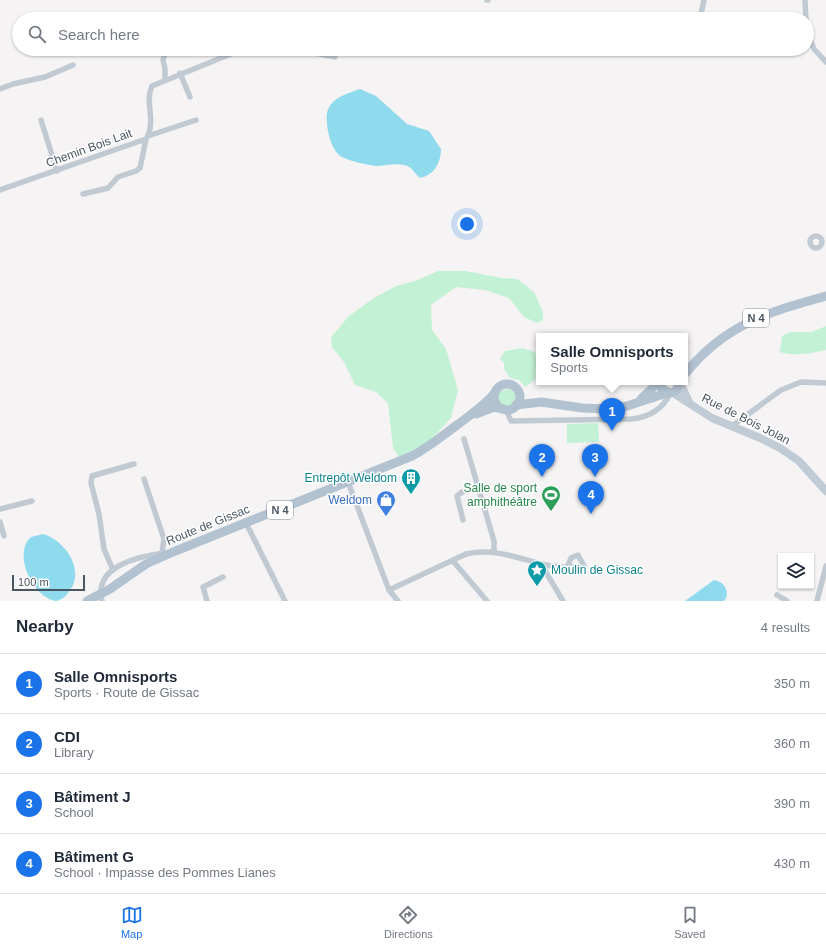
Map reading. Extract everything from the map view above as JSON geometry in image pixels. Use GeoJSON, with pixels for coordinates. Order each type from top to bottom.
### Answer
{"type":"FeatureCollection","features":[{"type":"Feature","properties":{"kind":"main road","name":"N 4"},"geometry":{"type":"LineString","coordinates":[[688,370],[696,360],[727,334],[752,320],[783,308],[826,296]]}},
{"type":"Feature","properties":{"kind":"main road","name":"N 4"},"geometry":{"type":"LineString","coordinates":[[688,364],[696,360]]}},
{"type":"Feature","properties":{"kind":"main road","name":"N 4"},"geometry":{"type":"LineString","coordinates":[[495,393],[500,386],[507,384],[515,386],[519,392],[541,402]]}},
{"type":"Feature","properties":{"kind":"main road","name":"N 4"},"geometry":{"type":"LineString","coordinates":[[639,401],[656,385]]}},
{"type":"Feature","properties":{"kind":"main road","name":"N 4"},"geometry":{"type":"LineString","coordinates":[[660,385],[662,389],[670,393]]}},
{"type":"Feature","properties":{"kind":"main road"},"geometry":{"type":"LineString","coordinates":[[670,393],[678,389],[679,385]]}},
{"type":"Feature","properties":{"kind":"main road"},"geometry":{"type":"LineString","coordinates":[[516,406],[520,400],[519,392]]}},
{"type":"Feature","properties":{"kind":"main road"},"geometry":{"type":"LineString","coordinates":[[495,393],[495,401],[504,409]]}},
{"type":"Feature","properties":{"kind":"main road","name":"Route de Gissac"},"geometry":{"type":"LineString","coordinates":[[87,601],[101,598],[146,564],[425,449],[471,416],[489,401],[495,393]]}},
{"type":"Feature","properties":{"kind":"main road","name":"N 4"},"geometry":{"type":"LineString","coordinates":[[504,409],[541,402],[601,409],[622,407],[670,393]]}},
{"type":"Feature","properties":{"kind":"main road","name":"Route de Gissac"},"geometry":{"type":"LineString","coordinates":[[471,416],[494,407],[504,409]]}},
{"type":"Feature","properties":{"kind":"street"},"geometry":{"type":"LineString","coordinates":[[701,12],[704,0]]}},
{"type":"Feature","properties":{"kind":"street"},"geometry":{"type":"LineString","coordinates":[[805,0],[806,12]]}},
{"type":"Feature","properties":{"kind":"street"},"geometry":{"type":"LineString","coordinates":[[814,49],[826,62]]}},
{"type":"Feature","properties":{"kind":"street"},"geometry":{"type":"LineString","coordinates":[[163,56],[165,79]]}},
{"type":"Feature","properties":{"kind":"street","name":"Chemin Bois Lait"},"geometry":{"type":"LineString","coordinates":[[0,190],[147,138],[152,124],[150,91],[152,86],[165,79],[225,56]]}},
{"type":"Feature","properties":{"kind":"street"},"geometry":{"type":"LineString","coordinates":[[329,56],[334,57]]}},
{"type":"Feature","properties":{"kind":"street"},"geometry":{"type":"LineString","coordinates":[[0,89],[13,84],[44,77],[73,65]]}},
{"type":"Feature","properties":{"kind":"street"},"geometry":{"type":"LineString","coordinates":[[180,73],[190,97]]}},
{"type":"Feature","properties":{"kind":"street"},"geometry":{"type":"LineString","coordinates":[[41,120],[57,171]]}},
{"type":"Feature","properties":{"kind":"street"},"geometry":{"type":"LineString","coordinates":[[83,194],[108,188],[118,177],[136,172],[140,168],[147,138],[196,120]]}},
{"type":"Feature","properties":{"kind":"street"},"geometry":{"type":"LineString","coordinates":[[732,426],[781,390],[801,382],[826,383]]}},
{"type":"Feature","properties":{"kind":"street","name":"Rue de Bois Jolan"},"geometry":{"type":"LineString","coordinates":[[681,385],[689,402]]}},
{"type":"Feature","properties":{"kind":"street"},"geometry":{"type":"LineString","coordinates":[[504,409],[511,421],[631,419],[645,417],[654,412],[670,393]]}},
{"type":"Feature","properties":{"kind":"street","name":"Rue de Bois Jolan"},"geometry":{"type":"LineString","coordinates":[[670,393],[689,402],[705,413],[760,438],[799,461],[826,491]]}},
{"type":"Feature","properties":{"kind":"street"},"geometry":{"type":"LineString","coordinates":[[464,439],[494,541],[494,552]]}},
{"type":"Feature","properties":{"kind":"street"},"geometry":{"type":"LineString","coordinates":[[112,570],[104,549],[99,514],[91,483],[92,476],[134,464]]}},
{"type":"Feature","properties":{"kind":"street"},"geometry":{"type":"LineString","coordinates":[[144,479],[163,534],[162,553]]}},
{"type":"Feature","properties":{"kind":"street"},"geometry":{"type":"LineString","coordinates":[[348,482],[389,590],[398,601]]}},
{"type":"Feature","properties":{"kind":"street"},"geometry":{"type":"LineString","coordinates":[[463,520],[457,496],[459,493],[478,486]]}},
{"type":"Feature","properties":{"kind":"street"},"geometry":{"type":"LineString","coordinates":[[0,509],[32,501]]}},
{"type":"Feature","properties":{"kind":"street"},"geometry":{"type":"LineString","coordinates":[[0,522],[4,536]]}},
{"type":"Feature","properties":{"kind":"street"},"geometry":{"type":"LineString","coordinates":[[246,523],[285,601]]}},
{"type":"Feature","properties":{"kind":"street"},"geometry":{"type":"LineString","coordinates":[[101,598],[99,590],[105,577],[112,570],[126,562],[162,553],[173,552]]}},
{"type":"Feature","properties":{"kind":"street"},"geometry":{"type":"LineString","coordinates":[[389,590],[453,561],[477,552],[494,552],[562,569],[567,568]]}},
{"type":"Feature","properties":{"kind":"street"},"geometry":{"type":"LineString","coordinates":[[453,561],[487,601]]}},
{"type":"Feature","properties":{"kind":"street"},"geometry":{"type":"LineString","coordinates":[[541,564],[563,601]]}},
{"type":"Feature","properties":{"kind":"street"},"geometry":{"type":"LineString","coordinates":[[817,601],[826,566]]}},
{"type":"Feature","properties":{"kind":"street"},"geometry":{"type":"LineString","coordinates":[[207,601],[203,587],[223,577]]}},
{"type":"Feature","properties":{"kind":"street"},"geometry":{"type":"LineString","coordinates":[[776,595],[787,601]]}},
{"type":"Feature","properties":{"kind":"green space"},"geometry":{"type":"Polygon","coordinates":[[[438,271],[466,271],[501,278],[517,279],[534,292],[543,312],[543,320],[537,323],[524,317],[509,298],[485,290],[456,287],[431,305],[432,330],[446,349],[458,390],[451,418],[428,443],[399,457],[393,448],[388,403],[376,392],[355,385],[344,362],[332,347],[331,337],[349,316],[374,298],[396,286],[415,281],[438,271]]]}},
{"type":"Feature","properties":{"kind":"green space"},"geometry":{"type":"Polygon","coordinates":[[[826,326],[826,350],[797,354],[780,352],[782,336],[790,332],[812,332],[826,326]]]}},
{"type":"Feature","properties":{"kind":"green space"},"geometry":{"type":"Polygon","coordinates":[[[523,348],[535,352],[535,380],[525,387],[519,380],[510,378],[504,369],[504,363],[500,359],[505,351],[523,348]]]}},
{"type":"Feature","properties":{"kind":"green space"},"geometry":{"type":"Polygon","coordinates":[[[507,389],[513,392],[516,398],[513,404],[507,407],[501,404],[498,398],[501,392],[507,389]]]}},
{"type":"Feature","properties":{"kind":"green space"},"geometry":{"type":"Polygon","coordinates":[[[598,423],[599,442],[567,443],[567,424],[598,423]]]}},
{"type":"Feature","properties":{"kind":"water"},"geometry":{"type":"Polygon","coordinates":[[[360,89],[376,96],[407,124],[429,131],[441,149],[440,159],[433,171],[420,178],[411,168],[401,164],[376,166],[350,160],[338,154],[331,143],[327,126],[328,108],[341,96],[360,89]]]}},
{"type":"Feature","properties":{"kind":"water"},"geometry":{"type":"Polygon","coordinates":[[[43,534],[51,537],[64,548],[70,555],[75,571],[75,579],[72,587],[63,598],[56,601],[48,598],[33,584],[24,564],[26,545],[31,537],[43,534]]]}},
{"type":"Feature","properties":{"kind":"water"},"geometry":{"type":"Polygon","coordinates":[[[714,580],[720,582],[726,590],[727,596],[724,601],[685,601],[714,580]]]}},
{"type":"Feature","properties":{"kind":"place","name":"Salle Omnisports"},"geometry":{"type":"Point","coordinates":[612,431]}},
{"type":"Feature","properties":{"kind":"place","name":"CDI"},"geometry":{"type":"Point","coordinates":[542,477]}},
{"type":"Feature","properties":{"kind":"place","name":"Bâtiment J"},"geometry":{"type":"Point","coordinates":[595,477]}},
{"type":"Feature","properties":{"kind":"place","name":"Entrepôt Weldom"},"geometry":{"type":"Point","coordinates":[411,495]}},
{"type":"Feature","properties":{"kind":"place","name":"Salle de sport amphithéâtre"},"geometry":{"type":"Point","coordinates":[551,512]}},
{"type":"Feature","properties":{"kind":"place","name":"Bâtiment G"},"geometry":{"type":"Point","coordinates":[591,514]}},
{"type":"Feature","properties":{"kind":"place","name":"Weldom"},"geometry":{"type":"Point","coordinates":[386,517]}},
{"type":"Feature","properties":{"kind":"place","name":"Moulin de Gissac"},"geometry":{"type":"Point","coordinates":[537,587]}}]}
